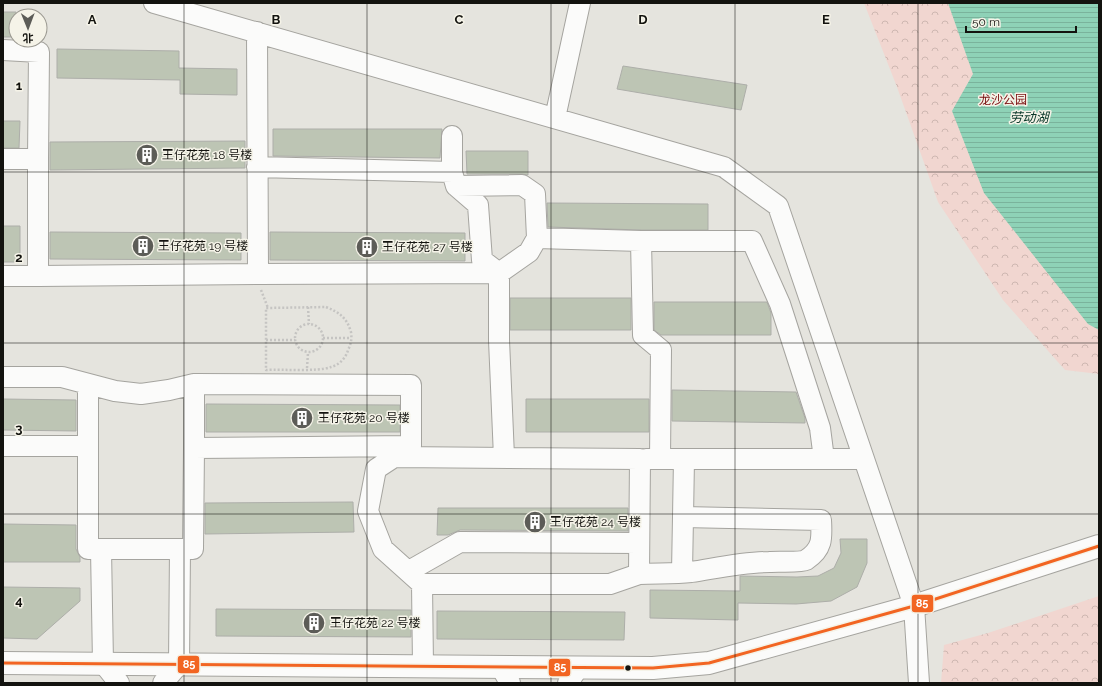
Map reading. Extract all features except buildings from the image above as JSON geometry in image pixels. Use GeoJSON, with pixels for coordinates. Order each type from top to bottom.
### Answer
{"type":"FeatureCollection","features":[{"type":"Feature","properties":{"kind":"main road"},"geometry":{"type":"LineString","coordinates":[[3,663],[423,666],[505,675],[573,675],[710,663],[914,606],[1099,546]]}},
{"type":"Feature","properties":{"kind":"street"},"geometry":{"type":"LineString","coordinates":[[154,3],[724,167],[778,206],[914,606],[919,683]]}},
{"type":"Feature","properties":{"kind":"street"},"geometry":{"type":"LineString","coordinates":[[555,118],[580,3]]}},
{"type":"Feature","properties":{"kind":"street"},"geometry":{"type":"LineString","coordinates":[[257,32],[258,274]]}},
{"type":"Feature","properties":{"kind":"street"},"geometry":{"type":"LineString","coordinates":[[3,50],[39,52],[38,276]]}},
{"type":"Feature","properties":{"kind":"street"},"geometry":{"type":"LineString","coordinates":[[452,136],[454,179],[478,205],[482,260],[499,273]]}},
{"type":"Feature","properties":{"kind":"street"},"geometry":{"type":"LineString","coordinates":[[3,159],[38,159]]}},
{"type":"Feature","properties":{"kind":"street"},"geometry":{"type":"LineString","coordinates":[[3,276],[499,273],[530,252],[537,238],[535,194],[522,185],[454,179],[257,167]]}},
{"type":"Feature","properties":{"kind":"street"},"geometry":{"type":"LineString","coordinates":[[537,238],[641,241],[752,241],[780,304],[820,428],[824,459]]}},
{"type":"Feature","properties":{"kind":"street"},"geometry":{"type":"LineString","coordinates":[[639,574],[639,543],[662,350],[643,335],[641,241]]}},
{"type":"Feature","properties":{"kind":"street"},"geometry":{"type":"LineString","coordinates":[[499,273],[504,457]]}},
{"type":"Feature","properties":{"kind":"street"},"geometry":{"type":"LineString","coordinates":[[3,377],[62,377],[115,391],[141,394],[169,390],[194,384],[411,385],[411,446]]}},
{"type":"Feature","properties":{"kind":"street"},"geometry":{"type":"LineString","coordinates":[[88,384],[88,549],[194,549],[194,384]]}},
{"type":"Feature","properties":{"kind":"street"},"geometry":{"type":"LineString","coordinates":[[3,446],[88,446]]}},
{"type":"Feature","properties":{"kind":"street"},"geometry":{"type":"LineString","coordinates":[[194,448],[411,446]]}},
{"type":"Feature","properties":{"kind":"street"},"geometry":{"type":"LineString","coordinates":[[411,446],[376,469],[368,511],[383,549],[416,578],[610,584],[639,574],[682,572],[728,565],[765,562],[805,561],[816,552],[822,540],[821,520],[683,517]]}},
{"type":"Feature","properties":{"kind":"street"},"geometry":{"type":"LineString","coordinates":[[395,457],[864,459]]}},
{"type":"Feature","properties":{"kind":"street"},"geometry":{"type":"LineString","coordinates":[[682,572],[684,459]]}},
{"type":"Feature","properties":{"kind":"street"},"geometry":{"type":"LineString","coordinates":[[416,578],[460,542],[639,543]]}},
{"type":"Feature","properties":{"kind":"street"},"geometry":{"type":"LineString","coordinates":[[101,549],[103,664],[119,683]]}},
{"type":"Feature","properties":{"kind":"street"},"geometry":{"type":"LineString","coordinates":[[163,683],[180,664],[180,549]]}},
{"type":"Feature","properties":{"kind":"street"},"geometry":{"type":"LineString","coordinates":[[416,578],[423,666]]}},
{"type":"Feature","properties":{"kind":"path"},"geometry":{"type":"LineString","coordinates":[[308,307],[309,324]]}},
{"type":"Feature","properties":{"kind":"path"},"geometry":{"type":"LineString","coordinates":[[326,307],[335,310],[349,325],[351,338],[351,344],[347,354],[341,362],[332,367],[323,369],[266,370],[266,308],[326,307]]}},
{"type":"Feature","properties":{"kind":"path"},"geometry":{"type":"LineString","coordinates":[[305,324],[309,324],[319,328],[322,332],[323,338],[321,346],[309,353],[300,350],[297,346],[295,333],[305,324]]}},
{"type":"Feature","properties":{"kind":"path"},"geometry":{"type":"LineString","coordinates":[[323,338],[351,338]]}},
{"type":"Feature","properties":{"kind":"path"},"geometry":{"type":"LineString","coordinates":[[266,340],[295,340]]}},
{"type":"Feature","properties":{"kind":"green space","name":"劳动湖"},"geometry":{"type":"Polygon","coordinates":[[[864,3],[1099,3],[1099,374],[1065,370],[1003,300],[938,202],[897,87],[864,3]]]}},
{"type":"Feature","properties":{"kind":"green space"},"geometry":{"type":"Polygon","coordinates":[[[1099,596],[1099,683],[941,683],[944,645],[988,633],[1099,596]]]}},
{"type":"Feature","properties":{"kind":"water","name":"劳动湖"},"geometry":{"type":"Polygon","coordinates":[[[948,3],[1099,3],[1099,330],[1088,324],[984,193],[952,111],[973,74],[948,3]]]}},
{"type":"Feature","properties":{"kind":"transit line","name":"85"},"geometry":{"type":"LineString","coordinates":[[3,663],[653,668],[709,663],[914,606],[1099,546]]}},
{"type":"Feature","properties":{"kind":"place","name":"王仔花苑 18 号楼"},"geometry":{"type":"Point","coordinates":[147,155]}},
{"type":"Feature","properties":{"kind":"place","name":"王仔花苑 19 号楼"},"geometry":{"type":"Point","coordinates":[143,246]}},
{"type":"Feature","properties":{"kind":"place","name":"王仔花苑 27 号楼"},"geometry":{"type":"Point","coordinates":[367,247]}},
{"type":"Feature","properties":{"kind":"place","name":"王仔花苑 20 号楼"},"geometry":{"type":"Point","coordinates":[302,418]}},
{"type":"Feature","properties":{"kind":"place","name":"王仔花苑 24 号楼"},"geometry":{"type":"Point","coordinates":[535,522]}},
{"type":"Feature","properties":{"kind":"place","name":"王仔花苑 22 号楼"},"geometry":{"type":"Point","coordinates":[314,623]}},
{"type":"Feature","properties":{"kind":"park label","name":"龙沙公园"},"geometry":{"type":"Point","coordinates":[1003,100]}}]}
